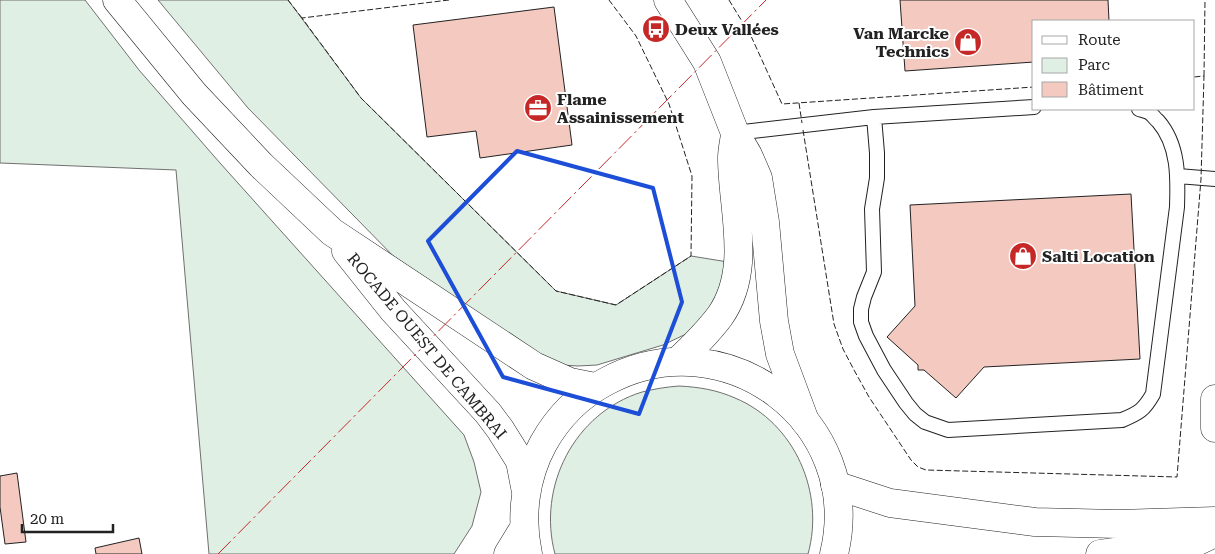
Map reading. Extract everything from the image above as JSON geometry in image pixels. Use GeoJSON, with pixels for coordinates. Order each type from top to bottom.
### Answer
{"type":"FeatureCollection","features":[{"type":"Feature","properties":{"kind":"main road","name":"ROCADE OUEST DE CAMBRAI"},"geometry":{"type":"LineString","coordinates":[[117,0],[194,94],[261,165],[332,232],[393,310],[488,413],[520,461],[526,492]]}},
{"type":"Feature","properties":{"kind":"main road"},"geometry":{"type":"LineString","coordinates":[[668,0],[707,62],[735,133],[748,155],[758,178],[765,222],[773,311],[780,354],[805,421]]}},
{"type":"Feature","properties":{"kind":"main road"},"geometry":{"type":"LineString","coordinates":[[678,361],[697,343],[720,315],[729,299],[735,278],[739,232],[732,157],[735,133]]}},
{"type":"Feature","properties":{"kind":"main road","name":"ROCADE OUEST DE CAMBRAI"},"geometry":{"type":"LineString","coordinates":[[332,232],[534,366],[570,382],[595,387]]}},
{"type":"Feature","properties":{"kind":"main road"},"geometry":{"type":"LineString","coordinates":[[508,554],[526,541],[526,492],[531,471],[550,432],[563,415],[595,387],[621,373],[649,364],[678,361],[702,362],[726,367],[748,376],[770,388],[789,403],[805,421],[824,451],[835,484],[838,524],[834,554]]}},
{"type":"Feature","properties":{"kind":"main road"},"geometry":{"type":"LineString","coordinates":[[1215,399],[1215,428]]}},
{"type":"Feature","properties":{"kind":"main road"},"geometry":{"type":"LineString","coordinates":[[835,484],[890,503],[1035,522],[1118,524],[1215,520]]}},
{"type":"Feature","properties":{"kind":"main road"},"geometry":{"type":"LineString","coordinates":[[1100,554],[1198,541],[1215,533]]}},
{"type":"Feature","properties":{"kind":"lane"},"geometry":{"type":"LineString","coordinates":[[735,133],[874,117],[1032,107]]}},
{"type":"Feature","properties":{"kind":"lane"},"geometry":{"type":"LineString","coordinates":[[874,117],[877,153],[877,178],[872,210],[874,272],[864,297],[861,309],[861,322],[866,336],[884,370],[906,403],[925,422],[948,430],[1122,420],[1140,412],[1147,405],[1153,394],[1177,207],[1178,176],[1170,140],[1162,126],[1150,113],[1142,110]]}},
{"type":"Feature","properties":{"kind":"lane"},"geometry":{"type":"LineString","coordinates":[[1178,176],[1215,179]]}},
{"type":"Feature","properties":{"kind":"highlighted area"},"geometry":{"type":"Polygon","coordinates":[[[517,151],[653,188],[682,302],[639,414],[503,377],[428,241],[517,151]]]}},
{"type":"Feature","properties":{"kind":"green space"},"geometry":{"type":"Polygon","coordinates":[[[0,0],[85,0],[139,70],[220,163],[464,435],[474,462],[481,492],[472,526],[454,554],[209,554],[176,170],[0,163],[0,0]]]}},
{"type":"Feature","properties":{"kind":"green space"},"geometry":{"type":"Polygon","coordinates":[[[158,0],[288,0],[361,98],[556,291],[616,305],[691,256],[728,262],[721,296],[702,322],[686,334],[663,345],[597,365],[561,365],[539,357],[404,267],[248,108],[158,0]]]}},
{"type":"Feature","properties":{"kind":"green space"},"geometry":{"type":"Polygon","coordinates":[[[679,386],[708,389],[735,398],[756,409],[774,424],[789,442],[800,462],[808,484],[812,507],[812,531],[808,554],[555,554],[551,529],[551,503],[557,479],[566,456],[580,435],[597,417],[618,402],[642,392],[679,386]]]}},
{"type":"Feature","properties":{"kind":"building","name":"Van Marcke Technics"},"geometry":{"type":"Polygon","coordinates":[[[900,0],[1108,0],[1109,20],[1032,20],[1032,62],[905,71],[900,0]]]}},
{"type":"Feature","properties":{"kind":"building"},"geometry":{"type":"Polygon","coordinates":[[[554,7],[572,145],[480,158],[476,131],[427,137],[413,25],[554,7]]]}},
{"type":"Feature","properties":{"kind":"building","name":"Salti Location"},"geometry":{"type":"Polygon","coordinates":[[[1131,194],[1140,359],[984,367],[956,398],[924,370],[918,370],[918,365],[887,337],[915,306],[910,205],[1131,194]]]}},
{"type":"Feature","properties":{"kind":"building"},"geometry":{"type":"Polygon","coordinates":[[[17,473],[26,542],[5,544],[0,507],[0,476],[17,473]]]}},
{"type":"Feature","properties":{"kind":"building"},"geometry":{"type":"Polygon","coordinates":[[[139,538],[142,554],[96,554],[95,548],[139,538]]]}},
{"type":"Feature","properties":{"kind":"fence"},"geometry":{"type":"LineString","coordinates":[[288,0],[302,18]]}},
{"type":"Feature","properties":{"kind":"fence"},"geometry":{"type":"LineString","coordinates":[[449,0],[302,18],[361,98],[556,291],[616,305],[691,256],[692,176],[669,104],[636,36],[609,0]]}},
{"type":"Feature","properties":{"kind":"fence"},"geometry":{"type":"LineString","coordinates":[[729,0],[751,36],[782,104],[1032,87]]}},
{"type":"Feature","properties":{"kind":"fence"},"geometry":{"type":"LineString","coordinates":[[1204,76],[1205,0]]}},
{"type":"Feature","properties":{"kind":"fence"},"geometry":{"type":"LineString","coordinates":[[803,130],[834,324],[843,349],[869,397],[911,460],[918,467],[926,470],[1177,477],[1201,179],[1204,76],[1195,77]]}},
{"type":"Feature","properties":{"kind":"fence"},"geometry":{"type":"LineString","coordinates":[[799,103],[802,123]]}},
{"type":"Feature","properties":{"kind":"power"},"geometry":{"type":"LineString","coordinates":[[218,554],[766,0]]}},
{"type":"Feature","properties":{"kind":"place","name":"Deux Vallées"},"geometry":{"type":"Point","coordinates":[656,29]}},
{"type":"Feature","properties":{"kind":"place","name":"Van Marcke Technics"},"geometry":{"type":"Point","coordinates":[968,42]}},
{"type":"Feature","properties":{"kind":"place","name":"Flame Assainissement"},"geometry":{"type":"Point","coordinates":[538,108]}},
{"type":"Feature","properties":{"kind":"place","name":"Salti Location"},"geometry":{"type":"Point","coordinates":[1023,256]}}]}
